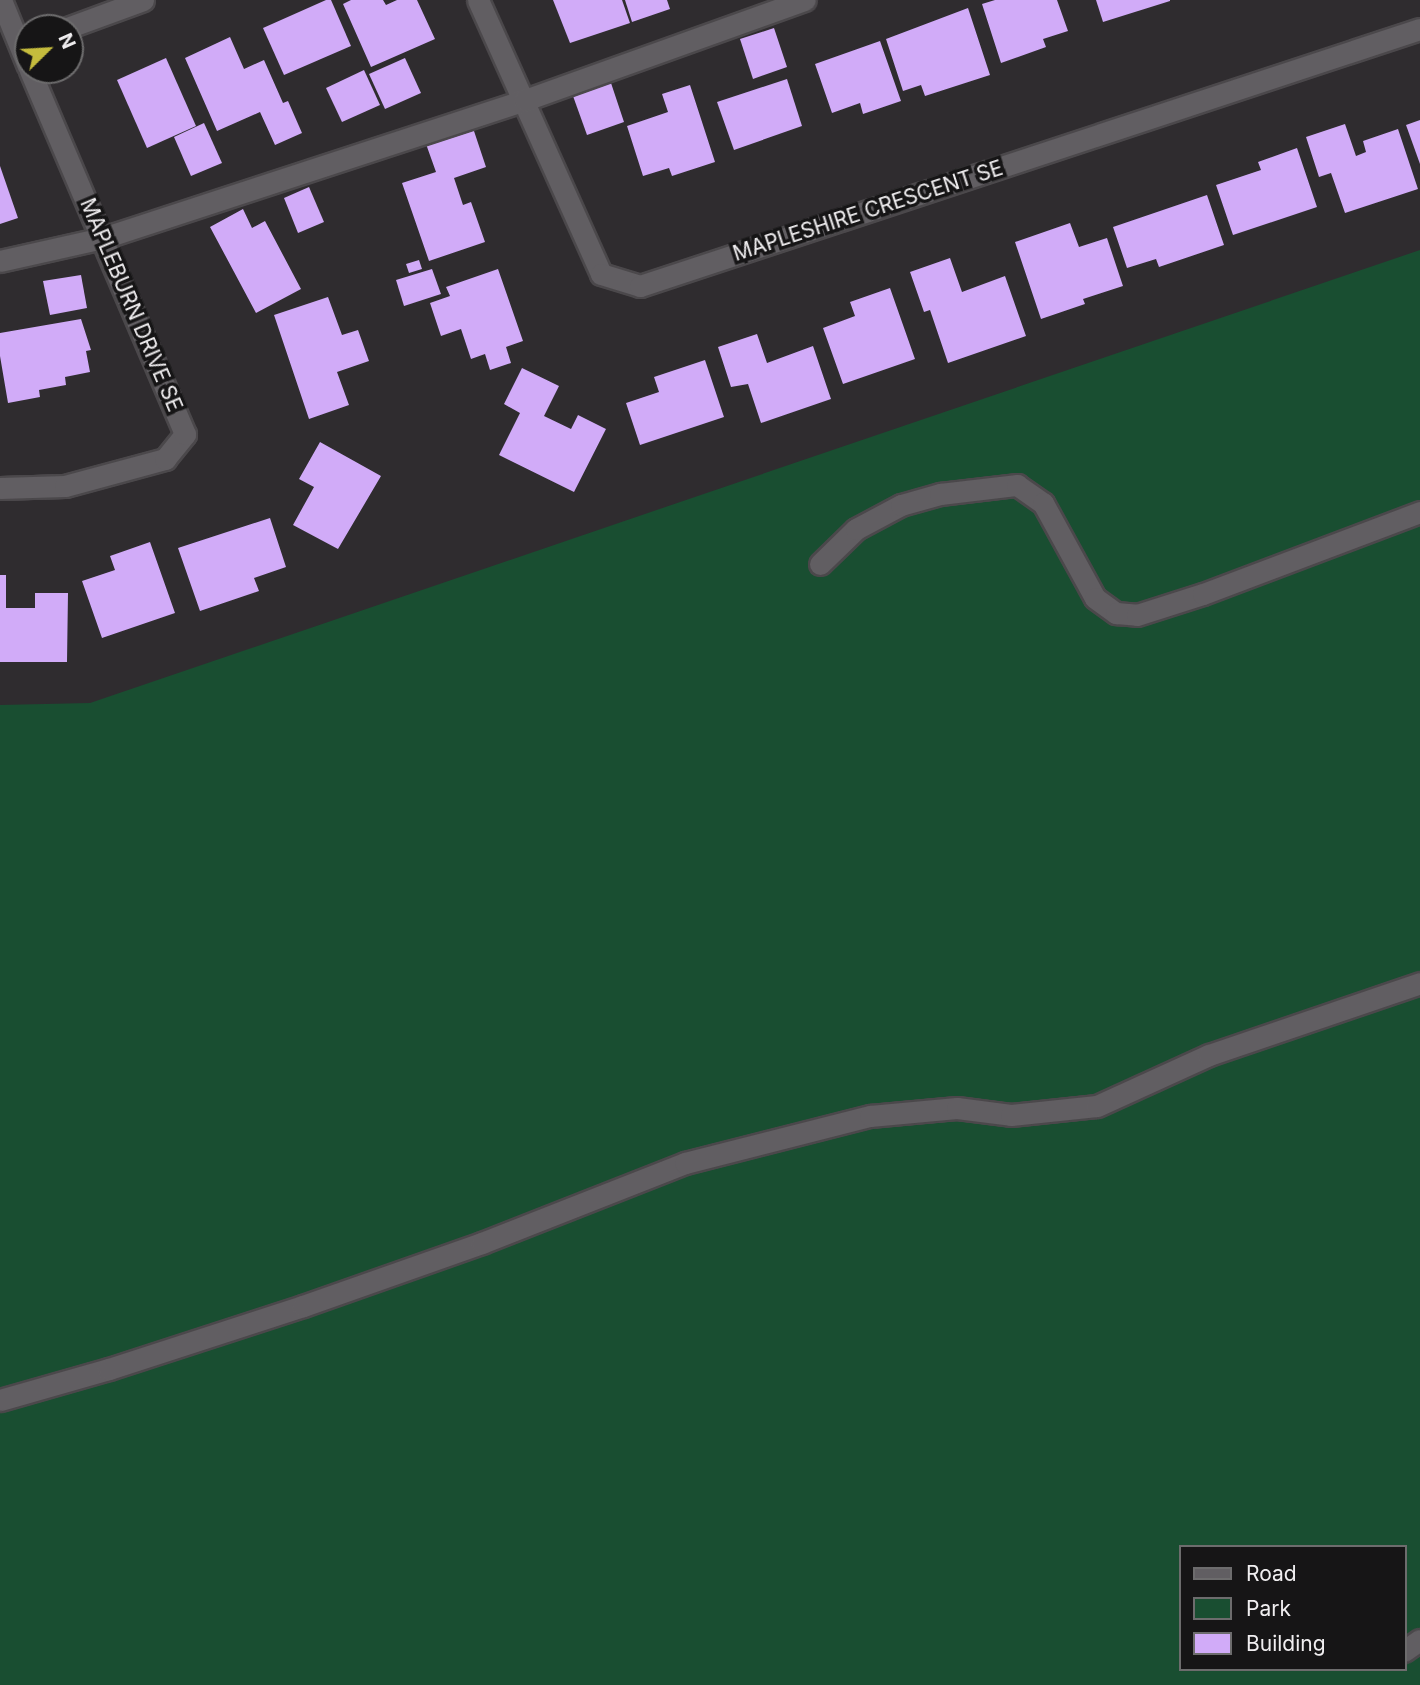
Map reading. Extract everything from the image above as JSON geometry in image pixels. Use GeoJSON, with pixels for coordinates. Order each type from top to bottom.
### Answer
{"type":"FeatureCollection","features":[{"type":"Feature","properties":{"kind":"street","name":"MAPLEBURN DRIVE SE"},"geometry":{"type":"LineString","coordinates":[[1,0],[14,25]]}},
{"type":"Feature","properties":{"kind":"street"},"geometry":{"type":"LineString","coordinates":[[84,22],[143,0]]}},
{"type":"Feature","properties":{"kind":"street","name":"MAPLESHIRE CRESCENT SE"},"geometry":{"type":"LineString","coordinates":[[478,0],[601,274],[640,286],[1420,29]]}},
{"type":"Feature","properties":{"kind":"street"},"geometry":{"type":"LineString","coordinates":[[0,261],[103,239],[525,100],[805,0]]}},
{"type":"Feature","properties":{"kind":"street","name":"MAPLEBURN DRIVE SE"},"geometry":{"type":"LineString","coordinates":[[0,488],[65,486],[165,459],[185,434],[36,84]]}},
{"type":"Feature","properties":{"kind":"street"},"geometry":{"type":"LineString","coordinates":[[820,564],[856,529],[901,505],[940,494],[1017,485],[1043,503],[1095,598],[1116,613],[1137,615],[1203,594],[1420,512]]}},
{"type":"Feature","properties":{"kind":"street"},"geometry":{"type":"LineString","coordinates":[[0,1400],[109,1369],[316,1301],[482,1243],[685,1163],[870,1116],[957,1108],[1011,1115],[1097,1106],[1209,1055],[1420,983]]}},
{"type":"Feature","properties":{"kind":"green space"},"geometry":{"type":"Polygon","coordinates":[[[1420,250],[1420,1685],[0,1685],[0,705],[90,703],[1420,250]]]}},
{"type":"Feature","properties":{"kind":"building"},"geometry":{"type":"Polygon","coordinates":[[[331,0],[351,46],[284,75],[263,28],[331,0]]]}},
{"type":"Feature","properties":{"kind":"building"},"geometry":{"type":"Polygon","coordinates":[[[351,0],[383,0],[386,5],[397,0],[417,0],[435,39],[371,67],[343,4],[351,0]]]}},
{"type":"Feature","properties":{"kind":"building"},"geometry":{"type":"Polygon","coordinates":[[[553,0],[622,0],[630,23],[570,43],[553,0]]]}},
{"type":"Feature","properties":{"kind":"building"},"geometry":{"type":"Polygon","coordinates":[[[625,0],[667,0],[670,9],[632,22],[625,0]]]}},
{"type":"Feature","properties":{"kind":"building"},"geometry":{"type":"Polygon","coordinates":[[[995,0],[1057,0],[1068,31],[1043,39],[1046,47],[1001,63],[982,4],[995,0]]]}},
{"type":"Feature","properties":{"kind":"building"},"geometry":{"type":"Polygon","coordinates":[[[1096,0],[1170,0],[1170,1],[1103,22],[1096,0]]]}},
{"type":"Feature","properties":{"kind":"building"},"geometry":{"type":"Polygon","coordinates":[[[968,8],[990,75],[925,96],[921,85],[903,91],[886,39],[968,8]]]}},
{"type":"Feature","properties":{"kind":"building"},"geometry":{"type":"Polygon","coordinates":[[[774,28],[787,67],[753,79],[740,39],[774,28]]]}},
{"type":"Feature","properties":{"kind":"building"},"geometry":{"type":"Polygon","coordinates":[[[230,37],[244,69],[264,60],[283,103],[288,101],[302,133],[275,145],[260,112],[217,131],[185,58],[230,37]]]}},
{"type":"Feature","properties":{"kind":"building"},"geometry":{"type":"Polygon","coordinates":[[[880,41],[901,101],[863,114],[860,103],[832,113],[815,64],[880,41]]]}},
{"type":"Feature","properties":{"kind":"building"},"geometry":{"type":"Polygon","coordinates":[[[166,58],[196,126],[147,148],[117,80],[166,58]]]}},
{"type":"Feature","properties":{"kind":"building"},"geometry":{"type":"Polygon","coordinates":[[[405,58],[421,93],[385,109],[369,74],[405,58]]]}},
{"type":"Feature","properties":{"kind":"building"},"geometry":{"type":"Polygon","coordinates":[[[364,70],[380,105],[342,122],[326,88],[364,70]]]}},
{"type":"Feature","properties":{"kind":"building"},"geometry":{"type":"Polygon","coordinates":[[[787,79],[802,126],[734,150],[717,102],[787,79]]]}},
{"type":"Feature","properties":{"kind":"building"},"geometry":{"type":"Polygon","coordinates":[[[611,83],[624,122],[587,135],[573,96],[611,83]]]}},
{"type":"Feature","properties":{"kind":"building"},"geometry":{"type":"Polygon","coordinates":[[[690,85],[715,162],[672,176],[669,168],[643,176],[627,126],[668,112],[662,94],[690,85]]]}},
{"type":"Feature","properties":{"kind":"building"},"geometry":{"type":"Polygon","coordinates":[[[1420,120],[1420,164],[1406,125],[1420,120]]]}},
{"type":"Feature","properties":{"kind":"building"},"geometry":{"type":"Polygon","coordinates":[[[204,123],[222,163],[191,176],[174,137],[204,123]]]}},
{"type":"Feature","properties":{"kind":"building"},"geometry":{"type":"Polygon","coordinates":[[[1345,124],[1356,156],[1366,152],[1363,141],[1398,129],[1418,189],[1345,213],[1331,173],[1319,177],[1306,137],[1345,124]]]}},
{"type":"Feature","properties":{"kind":"building"},"geometry":{"type":"Polygon","coordinates":[[[473,128],[486,167],[454,178],[463,205],[471,202],[485,242],[429,261],[402,183],[436,172],[426,144],[473,128]]]}},
{"type":"Feature","properties":{"kind":"building"},"geometry":{"type":"Polygon","coordinates":[[[1297,148],[1317,207],[1233,235],[1216,185],[1261,170],[1258,162],[1297,148]]]}},
{"type":"Feature","properties":{"kind":"building"},"geometry":{"type":"Polygon","coordinates":[[[0,166],[18,218],[0,224],[0,166]]]}},
{"type":"Feature","properties":{"kind":"building"},"geometry":{"type":"Polygon","coordinates":[[[309,187],[324,222],[298,233],[284,198],[309,187]]]}},
{"type":"Feature","properties":{"kind":"building"},"geometry":{"type":"Polygon","coordinates":[[[1207,195],[1224,245],[1159,267],[1156,259],[1127,268],[1113,227],[1207,195]]]}},
{"type":"Feature","properties":{"kind":"building"},"geometry":{"type":"Polygon","coordinates":[[[243,209],[252,228],[265,221],[301,289],[256,313],[210,227],[243,209]]]}},
{"type":"Feature","properties":{"kind":"building"},"geometry":{"type":"Polygon","coordinates":[[[1070,223],[1079,247],[1107,238],[1123,286],[1083,299],[1085,304],[1041,319],[1015,242],[1070,223]]]}},
{"type":"Feature","properties":{"kind":"building"},"geometry":{"type":"Polygon","coordinates":[[[950,258],[962,292],[1005,276],[1026,336],[948,363],[930,310],[924,312],[910,272],[950,258]]]}},
{"type":"Feature","properties":{"kind":"building"},"geometry":{"type":"Polygon","coordinates":[[[419,260],[422,269],[409,273],[406,264],[419,260]]]}},
{"type":"Feature","properties":{"kind":"building"},"geometry":{"type":"Polygon","coordinates":[[[432,269],[441,294],[404,306],[396,280],[432,269]]]}},
{"type":"Feature","properties":{"kind":"building"},"geometry":{"type":"Polygon","coordinates":[[[498,269],[523,341],[506,347],[511,363],[490,370],[485,354],[471,359],[461,329],[441,336],[430,303],[450,296],[446,287],[498,269]]]}},
{"type":"Feature","properties":{"kind":"building"},"geometry":{"type":"Polygon","coordinates":[[[81,275],[87,308],[50,315],[43,281],[81,275]]]}},
{"type":"Feature","properties":{"kind":"building"},"geometry":{"type":"Polygon","coordinates":[[[890,288],[915,359],[843,384],[823,328],[855,316],[850,302],[890,288]]]}},
{"type":"Feature","properties":{"kind":"building"},"geometry":{"type":"Polygon","coordinates":[[[328,297],[342,335],[358,330],[369,361],[337,372],[349,405],[309,419],[274,315],[328,297]]]}},
{"type":"Feature","properties":{"kind":"building"},"geometry":{"type":"Polygon","coordinates":[[[81,319],[91,350],[86,351],[90,372],[65,377],[66,385],[39,390],[40,397],[8,403],[0,356],[0,333],[81,319]]]}},
{"type":"Feature","properties":{"kind":"building"},"geometry":{"type":"Polygon","coordinates":[[[757,334],[767,363],[813,346],[831,399],[761,423],[748,384],[731,387],[718,347],[757,334]]]}},
{"type":"Feature","properties":{"kind":"building"},"geometry":{"type":"Polygon","coordinates":[[[705,360],[724,417],[640,445],[626,403],[659,392],[654,377],[705,360]]]}},
{"type":"Feature","properties":{"kind":"building"},"geometry":{"type":"Polygon","coordinates":[[[522,368],[559,386],[544,416],[571,429],[578,415],[606,429],[574,492],[499,455],[520,413],[504,404],[522,368]]]}},
{"type":"Feature","properties":{"kind":"building"},"geometry":{"type":"Polygon","coordinates":[[[320,442],[381,476],[338,549],[293,525],[314,487],[299,479],[320,442]]]}},
{"type":"Feature","properties":{"kind":"building"},"geometry":{"type":"Polygon","coordinates":[[[270,518],[286,567],[254,578],[259,591],[200,611],[178,548],[270,518]]]}},
{"type":"Feature","properties":{"kind":"building"},"geometry":{"type":"Polygon","coordinates":[[[150,542],[175,613],[102,638],[82,581],[115,570],[110,556],[150,542]]]}},
{"type":"Feature","properties":{"kind":"building"},"geometry":{"type":"Polygon","coordinates":[[[0,575],[6,575],[6,608],[35,608],[35,593],[68,593],[67,662],[0,662],[0,575]]]}}]}
